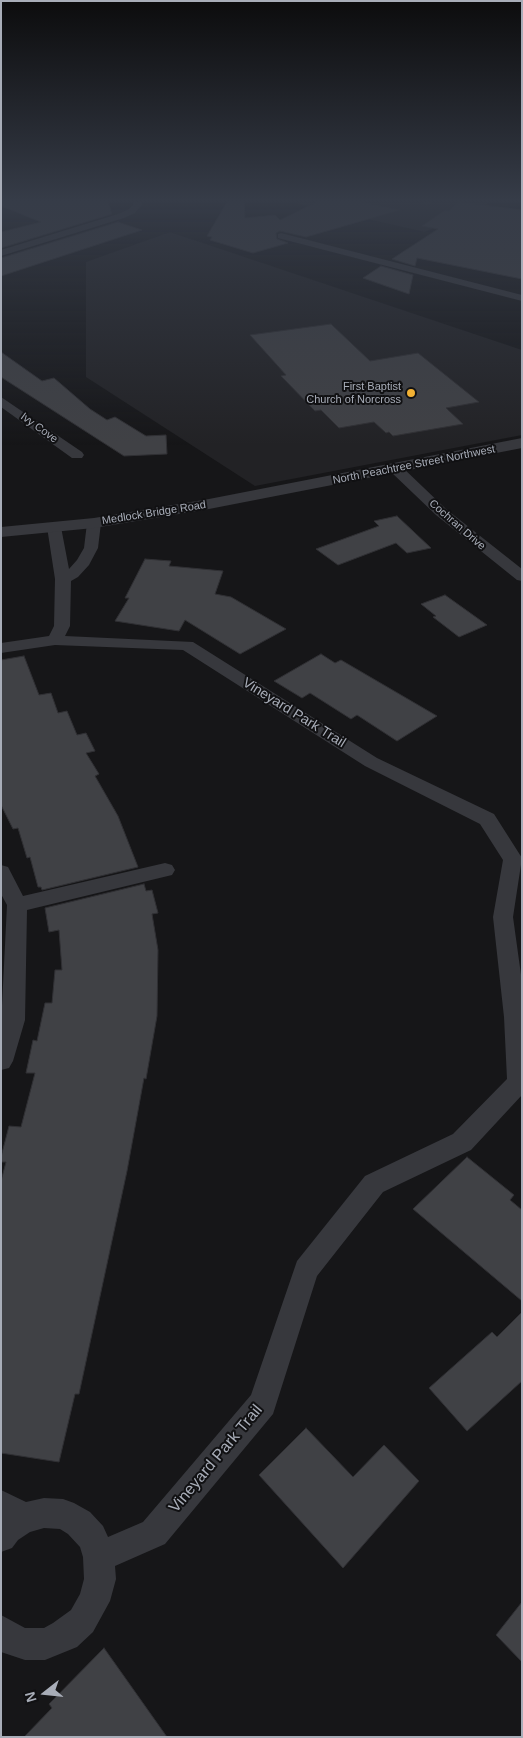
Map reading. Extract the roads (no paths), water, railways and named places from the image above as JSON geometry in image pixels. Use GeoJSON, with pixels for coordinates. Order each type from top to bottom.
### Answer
{"type":"FeatureCollection","features":[{"type":"Feature","properties":{"kind":"street"},"geometry":{"type":"LineString","coordinates":[[464,283],[522,298]]}},
{"type":"Feature","properties":{"kind":"street","name":"Ivy Cove"},"geometry":{"type":"LineString","coordinates":[[1,401],[77,455]]}},
{"type":"Feature","properties":{"kind":"street","name":"North Peachtree Street Northwest"},"geometry":{"type":"LineString","coordinates":[[305,486],[522,444]]}},
{"type":"Feature","properties":{"kind":"street","name":"Cochran Drive"},"geometry":{"type":"LineString","coordinates":[[396,469],[440,512],[522,577]]}},
{"type":"Feature","properties":{"kind":"street","name":"Medlock Bridge Road"},"geometry":{"type":"LineString","coordinates":[[1,532],[94,523],[305,486]]}},
{"type":"Feature","properties":{"kind":"street"},"geometry":{"type":"LineString","coordinates":[[63,579],[73,574],[84,562],[91,548],[94,523]]}},
{"type":"Feature","properties":{"kind":"street"},"geometry":{"type":"LineString","coordinates":[[54,527],[63,579],[62,626],[55,640]]}},
{"type":"Feature","properties":{"kind":"street","name":"Vineyard Park Trail"},"geometry":{"type":"LineString","coordinates":[[1,648],[55,640],[187,645],[371,762],[486,819],[515,852],[503,918],[519,1039],[519,1082],[462,1142],[374,1184],[306,1270],[263,1404],[154,1533],[99,1557]]}},
{"type":"Feature","properties":{"kind":"street"},"geometry":{"type":"LineString","coordinates":[[17,905],[165,870]]}},
{"type":"Feature","properties":{"kind":"street"},"geometry":{"type":"LineString","coordinates":[[1,872],[17,905],[14,1020],[1,1062]]}},
{"type":"Feature","properties":{"kind":"street"},"geometry":{"type":"LineString","coordinates":[[1,1537],[8,1529],[13,1511],[62,1514],[79,1523],[92,1537],[99,1557],[100,1579],[94,1601],[82,1621],[65,1635],[45,1644],[25,1644],[8,1638],[1,1632]]}},
{"type":"Feature","properties":{"kind":"place","name":"First Baptist Church of Norcross"},"geometry":{"type":"Point","coordinates":[411,393]}}]}
